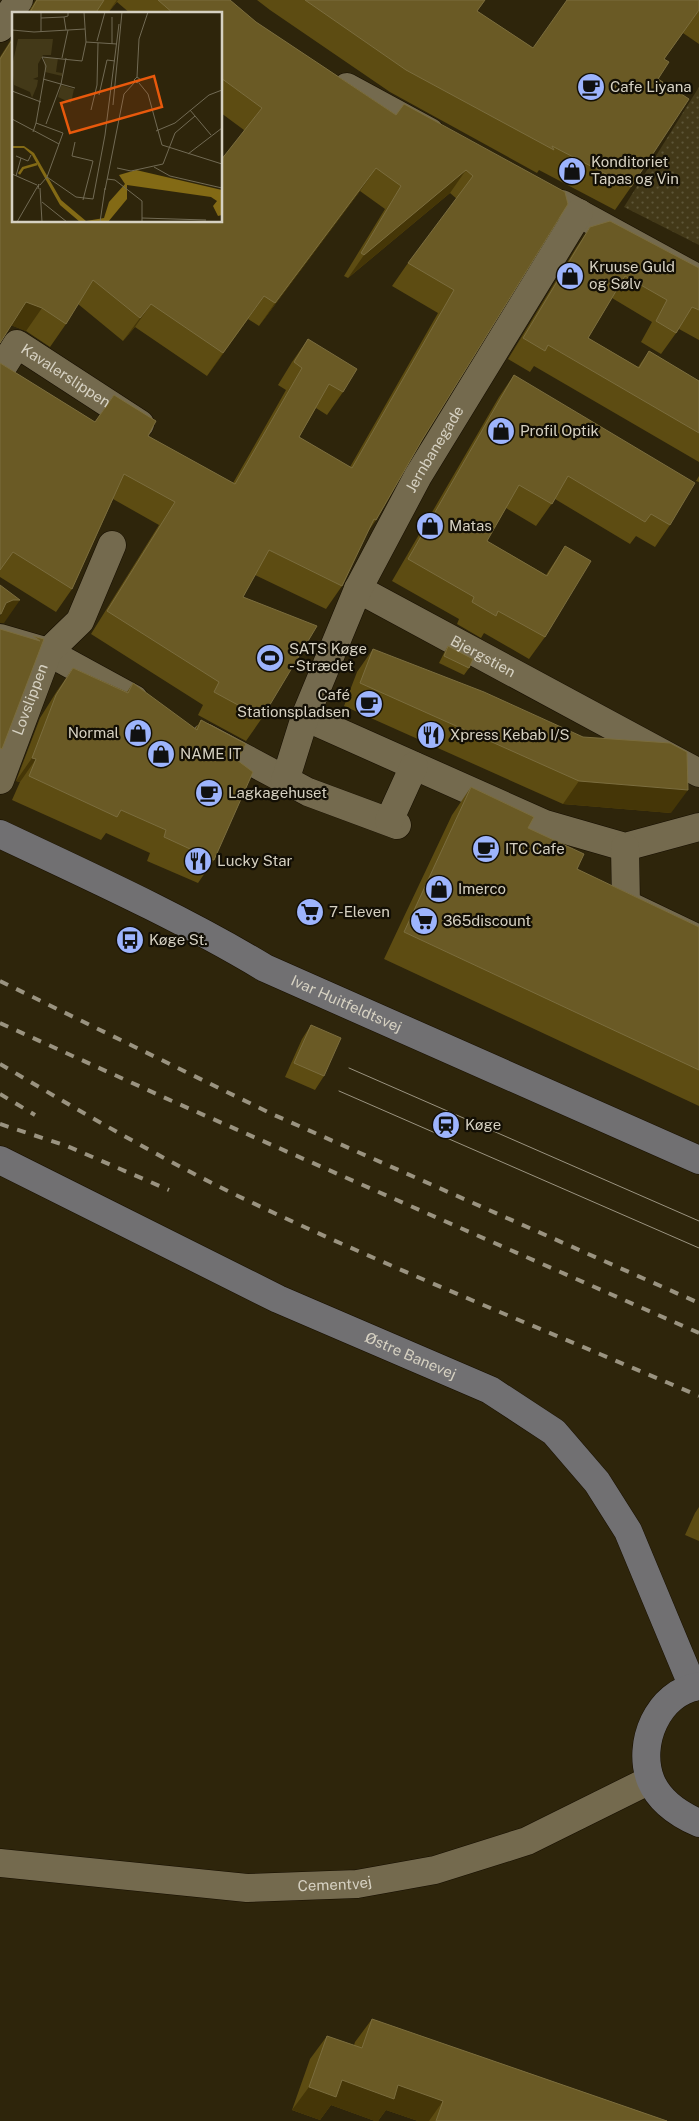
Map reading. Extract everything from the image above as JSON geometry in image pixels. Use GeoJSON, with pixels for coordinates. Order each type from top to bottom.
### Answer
{"type":"FeatureCollection","features":[{"type":"Feature","properties":{"kind":"street"},"geometry":{"type":"LineString","coordinates":[[0,28],[19,0]]}},
{"type":"Feature","properties":{"kind":"street"},"geometry":{"type":"LineString","coordinates":[[322,73],[451,144]]}},
{"type":"Feature","properties":{"kind":"street"},"geometry":{"type":"LineString","coordinates":[[536,190],[699,279]]}},
{"type":"Feature","properties":{"kind":"street","name":"Jernbanegade"},"geometry":{"type":"LineString","coordinates":[[285,781],[309,707],[358,590],[418,476],[579,213]]}},
{"type":"Feature","properties":{"kind":"street","name":"Kavalerslippen"},"geometry":{"type":"LineString","coordinates":[[0,371],[17,344],[141,425]]}},
{"type":"Feature","properties":{"kind":"street","name":"Lovslippen"},"geometry":{"type":"LineString","coordinates":[[0,780],[48,652],[80,621],[112,545]]}},
{"type":"Feature","properties":{"kind":"street","name":"Bjergstien"},"geometry":{"type":"LineString","coordinates":[[358,590],[609,722],[699,773]]}},
{"type":"Feature","properties":{"kind":"street"},"geometry":{"type":"LineString","coordinates":[[0,638],[48,652],[153,709]]}},
{"type":"Feature","properties":{"kind":"street"},"geometry":{"type":"LineString","coordinates":[[309,707],[414,766],[545,824],[625,847],[699,827]]}},
{"type":"Feature","properties":{"kind":"street"},"geometry":{"type":"LineString","coordinates":[[180,724],[308,792],[393,823],[414,766]]}},
{"type":"Feature","properties":{"kind":"street","name":"Ivar Huitfeldtsvej"},"geometry":{"type":"LineString","coordinates":[[0,834],[152,907],[265,968],[699,1160]]}},
{"type":"Feature","properties":{"kind":"street"},"geometry":{"type":"LineString","coordinates":[[625,847],[626,904],[699,939]]}},
{"type":"Feature","properties":{"kind":"street","name":"Østre Banevej"},"geometry":{"type":"LineString","coordinates":[[0,1160],[278,1299],[490,1390],[554,1432],[597,1482],[628,1531],[696,1686]]}},
{"type":"Feature","properties":{"kind":"street"},"geometry":{"type":"LineString","coordinates":[[696,1686],[669,1702],[658,1713],[649,1733],[646,1757],[650,1780],[662,1799],[678,1814],[699,1823]]}},
{"type":"Feature","properties":{"kind":"street","name":"Cementvej"},"geometry":{"type":"LineString","coordinates":[[0,1863],[247,1888],[357,1884],[435,1870],[528,1841],[650,1780]]}},
{"type":"Feature","properties":{"kind":"shaded area"},"geometry":{"type":"Polygon","coordinates":[[[699,87],[699,245],[624,207],[699,87]]]}},
{"type":"Feature","properties":{"kind":"building"},"geometry":{"type":"Polygon","coordinates":[[[37,0],[104,0],[96,12],[30,12],[37,0]]]}},
{"type":"Feature","properties":{"kind":"building"},"geometry":{"type":"Polygon","coordinates":[[[158,0],[230,0],[256,22],[396,115],[404,104],[565,192],[568,204],[422,440],[376,520],[374,519],[342,586],[269,550],[243,597],[317,626],[262,718],[214,692],[219,682],[107,611],[175,502],[124,474],[72,589],[13,552],[0,570],[0,363],[95,422],[114,395],[156,421],[148,436],[235,484],[302,368],[294,362],[308,339],[357,369],[343,392],[329,384],[299,437],[352,468],[454,290],[408,263],[473,176],[466,170],[364,255],[361,253],[401,186],[376,168],[275,303],[264,296],[223,353],[151,304],[140,318],[93,280],[66,324],[42,308],[26,302],[0,343],[0,59],[12,40],[12,222],[222,222],[222,159],[262,108],[222,79],[222,12],[172,12],[158,0]]]}},
{"type":"Feature","properties":{"kind":"building"},"geometry":{"type":"Polygon","coordinates":[[[305,0],[485,0],[477,11],[533,48],[567,0],[699,0],[699,10],[664,59],[669,62],[658,79],[689,99],[631,187],[552,146],[554,150],[406,70],[305,0]]]}},
{"type":"Feature","properties":{"kind":"building"},"geometry":{"type":"Polygon","coordinates":[[[610,221],[699,268],[699,310],[692,307],[676,333],[656,321],[667,300],[625,276],[588,338],[639,368],[649,351],[699,381],[699,433],[548,345],[545,351],[523,338],[590,227],[610,221]]]}},
{"type":"Feature","properties":{"kind":"building"},"geometry":{"type":"Polygon","coordinates":[[[514,375],[695,483],[670,525],[651,514],[645,522],[568,476],[552,504],[519,485],[487,541],[547,576],[565,546],[591,561],[545,637],[498,611],[496,616],[472,602],[474,597],[408,559],[514,375]]]}},
{"type":"Feature","properties":{"kind":"building"},"geometry":{"type":"Polygon","coordinates":[[[0,585],[20,600],[6,603],[1,614],[0,614],[0,585]]]}},
{"type":"Feature","properties":{"kind":"building"},"geometry":{"type":"Polygon","coordinates":[[[0,629],[40,641],[33,636],[44,639],[2,749],[0,748],[0,629]]]}},
{"type":"Feature","properties":{"kind":"building"},"geometry":{"type":"Polygon","coordinates":[[[448,646],[473,659],[469,668],[444,656],[448,646]]]}},
{"type":"Feature","properties":{"kind":"building"},"geometry":{"type":"Polygon","coordinates":[[[373,649],[484,692],[583,737],[670,743],[687,752],[688,790],[579,781],[360,683],[373,649]]]}},
{"type":"Feature","properties":{"kind":"building"},"geometry":{"type":"Polygon","coordinates":[[[73,668],[128,693],[133,683],[197,730],[201,720],[246,744],[237,760],[253,772],[214,860],[164,837],[166,830],[121,810],[117,817],[29,776],[36,759],[32,758],[56,695],[73,668]]]}},
{"type":"Feature","properties":{"kind":"building"},"geometry":{"type":"Polygon","coordinates":[[[471,787],[534,817],[528,828],[584,854],[577,869],[699,927],[699,1070],[404,932],[471,787]]]}},
{"type":"Feature","properties":{"kind":"building"},"geometry":{"type":"Polygon","coordinates":[[[311,1025],[341,1038],[324,1076],[294,1063],[311,1025]]]}},
{"type":"Feature","properties":{"kind":"building"},"geometry":{"type":"Polygon","coordinates":[[[372,2019],[667,2121],[436,2121],[443,2101],[398,2085],[394,2099],[342,2080],[336,2097],[309,2087],[327,2036],[362,2048],[372,2019]]]}},
{"type":"Feature","properties":{"kind":"tram line"},"geometry":{"type":"LineString","coordinates":[[349,1068],[699,1221]]}},
{"type":"Feature","properties":{"kind":"tram line"},"geometry":{"type":"LineString","coordinates":[[339,1091],[699,1248]]}},
{"type":"Feature","properties":{"kind":"railway"},"geometry":{"type":"LineString","coordinates":[[0,981],[272,1114],[699,1303]]}},
{"type":"Feature","properties":{"kind":"railway"},"geometry":{"type":"LineString","coordinates":[[0,1023],[172,1101],[699,1333]]}},
{"type":"Feature","properties":{"kind":"railway"},"geometry":{"type":"LineString","coordinates":[[0,1064],[147,1149],[238,1196],[410,1274],[699,1396]]}},
{"type":"Feature","properties":{"kind":"railway"},"geometry":{"type":"LineString","coordinates":[[0,1094],[35,1115]]}},
{"type":"Feature","properties":{"kind":"railway"},"geometry":{"type":"LineString","coordinates":[[0,1124],[67,1146],[169,1190]]}},
{"type":"Feature","properties":{"kind":"place","name":"Cafe Liyana"},"geometry":{"type":"Point","coordinates":[591,87]}},
{"type":"Feature","properties":{"kind":"place","name":"Konditoriet Tapas og Vin"},"geometry":{"type":"Point","coordinates":[572,171]}},
{"type":"Feature","properties":{"kind":"place","name":"Kruuse Guld og Sølv"},"geometry":{"type":"Point","coordinates":[570,276]}},
{"type":"Feature","properties":{"kind":"place","name":"Profil Optik"},"geometry":{"type":"Point","coordinates":[501,431]}},
{"type":"Feature","properties":{"kind":"place","name":"Matas"},"geometry":{"type":"Point","coordinates":[430,526]}},
{"type":"Feature","properties":{"kind":"place","name":"SATS Køge - Strædet"},"geometry":{"type":"Point","coordinates":[270,658]}},
{"type":"Feature","properties":{"kind":"place","name":"Café Stationspladsen"},"geometry":{"type":"Point","coordinates":[369,704]}},
{"type":"Feature","properties":{"kind":"place","name":"Normal"},"geometry":{"type":"Point","coordinates":[138,733]}},
{"type":"Feature","properties":{"kind":"place","name":"Xpress Kebab I/S"},"geometry":{"type":"Point","coordinates":[431,735]}},
{"type":"Feature","properties":{"kind":"place","name":"NAME IT"},"geometry":{"type":"Point","coordinates":[161,754]}},
{"type":"Feature","properties":{"kind":"place","name":"Lagkagehuset"},"geometry":{"type":"Point","coordinates":[209,793]}},
{"type":"Feature","properties":{"kind":"place","name":"ITC Cafe"},"geometry":{"type":"Point","coordinates":[486,849]}},
{"type":"Feature","properties":{"kind":"place","name":"Lucky Star"},"geometry":{"type":"Point","coordinates":[198,861]}},
{"type":"Feature","properties":{"kind":"place","name":"Imerco"},"geometry":{"type":"Point","coordinates":[439,889]}},
{"type":"Feature","properties":{"kind":"place","name":"7-Eleven"},"geometry":{"type":"Point","coordinates":[310,912]}},
{"type":"Feature","properties":{"kind":"place","name":"365discount"},"geometry":{"type":"Point","coordinates":[424,921]}},
{"type":"Feature","properties":{"kind":"place","name":"Køge St."},"geometry":{"type":"Point","coordinates":[130,940]}},
{"type":"Feature","properties":{"kind":"place","name":"Køge"},"geometry":{"type":"Point","coordinates":[446,1125]}}]}
